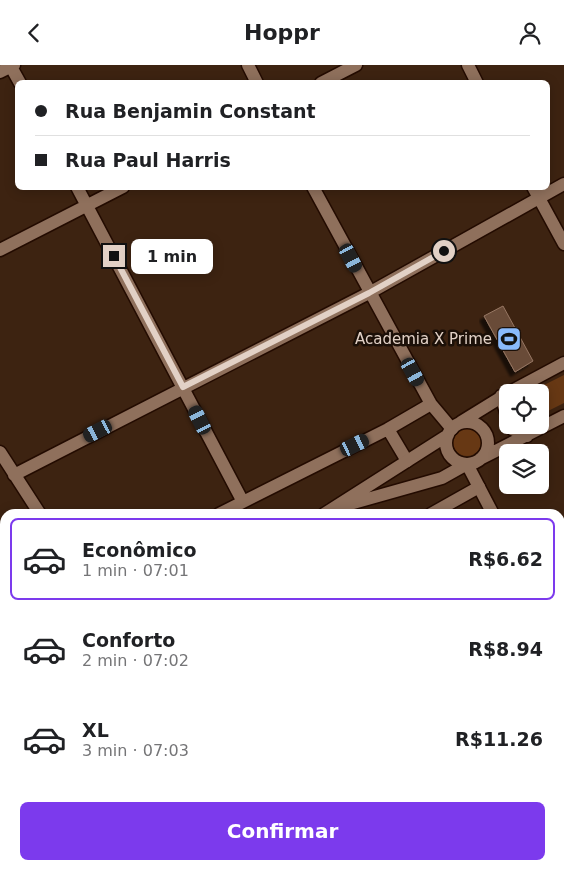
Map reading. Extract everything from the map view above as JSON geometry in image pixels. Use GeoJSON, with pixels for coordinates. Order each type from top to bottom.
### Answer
{"type":"FeatureCollection","features":[{"type":"Feature","properties":{"kind":"street"},"geometry":{"type":"LineString","coordinates":[[248,65],[256,80]]}},
{"type":"Feature","properties":{"kind":"street"},"geometry":{"type":"LineString","coordinates":[[327,80],[356,65]]}},
{"type":"Feature","properties":{"kind":"street"},"geometry":{"type":"LineString","coordinates":[[468,65],[476,80]]}},
{"type":"Feature","properties":{"kind":"street"},"geometry":{"type":"LineString","coordinates":[[9,67],[18,80]]}},
{"type":"Feature","properties":{"kind":"street"},"geometry":{"type":"LineString","coordinates":[[550,188],[564,184]]}},
{"type":"Feature","properties":{"kind":"street"},"geometry":{"type":"LineString","coordinates":[[79,190],[243,502]]}},
{"type":"Feature","properties":{"kind":"street"},"geometry":{"type":"LineString","coordinates":[[0,250],[117,190]]}},
{"type":"Feature","properties":{"kind":"street"},"geometry":{"type":"LineString","coordinates":[[315,190],[431,404],[453,429]]}},
{"type":"Feature","properties":{"kind":"street"},"geometry":{"type":"LineString","coordinates":[[14,475],[369,293],[536,193],[564,244]]}},
{"type":"Feature","properties":{"kind":"street"},"geometry":{"type":"LineString","coordinates":[[525,384],[564,363]]}},
{"type":"Feature","properties":{"kind":"street"},"geometry":{"type":"LineString","coordinates":[[331,509],[408,461],[499,399]]}},
{"type":"Feature","properties":{"kind":"street"},"geometry":{"type":"LineString","coordinates":[[228,509],[388,429],[431,404]]}},
{"type":"Feature","properties":{"kind":"street"},"geometry":{"type":"LineString","coordinates":[[335,509],[442,478],[564,416]]}},
{"type":"Feature","properties":{"kind":"street"},"geometry":{"type":"LineString","coordinates":[[453,429],[473,422],[479,425],[487,435],[488,448],[480,459]]}},
{"type":"Feature","properties":{"kind":"street"},"geometry":{"type":"LineString","coordinates":[[388,429],[408,461]]}},
{"type":"Feature","properties":{"kind":"street"},"geometry":{"type":"LineString","coordinates":[[453,429],[447,449],[454,460],[467,464],[490,509]]}},
{"type":"Feature","properties":{"kind":"street"},"geometry":{"type":"LineString","coordinates":[[0,452],[37,509]]}},
{"type":"Feature","properties":{"kind":"street"},"geometry":{"type":"LineString","coordinates":[[440,509],[479,487]]}},
{"type":"Feature","properties":{"kind":"shaded area"},"geometry":{"type":"Polygon","coordinates":[[[564,375],[564,403],[549,410],[549,384],[546,384],[564,375]]]}},
{"type":"Feature","properties":{"kind":"shaded area"},"geometry":{"type":"Polygon","coordinates":[[[467,428],[477,432],[481,442],[477,452],[467,456],[457,452],[453,442],[457,432],[467,428]]]}},
{"type":"Feature","properties":{"kind":"building","name":"Academia X Prime"},"geometry":{"type":"Polygon","coordinates":[[[503,306],[533,361],[515,372],[484,316],[503,306]]]}},
{"type":"Feature","properties":{"kind":"place","name":"Academia X Prime"},"geometry":{"type":"Point","coordinates":[509,339]}},
{"type":"Feature","properties":{"kind":"route"},"geometry":{"type":"LineString","coordinates":[[114,256],[183,387],[369,293],[444,251]]}}]}
